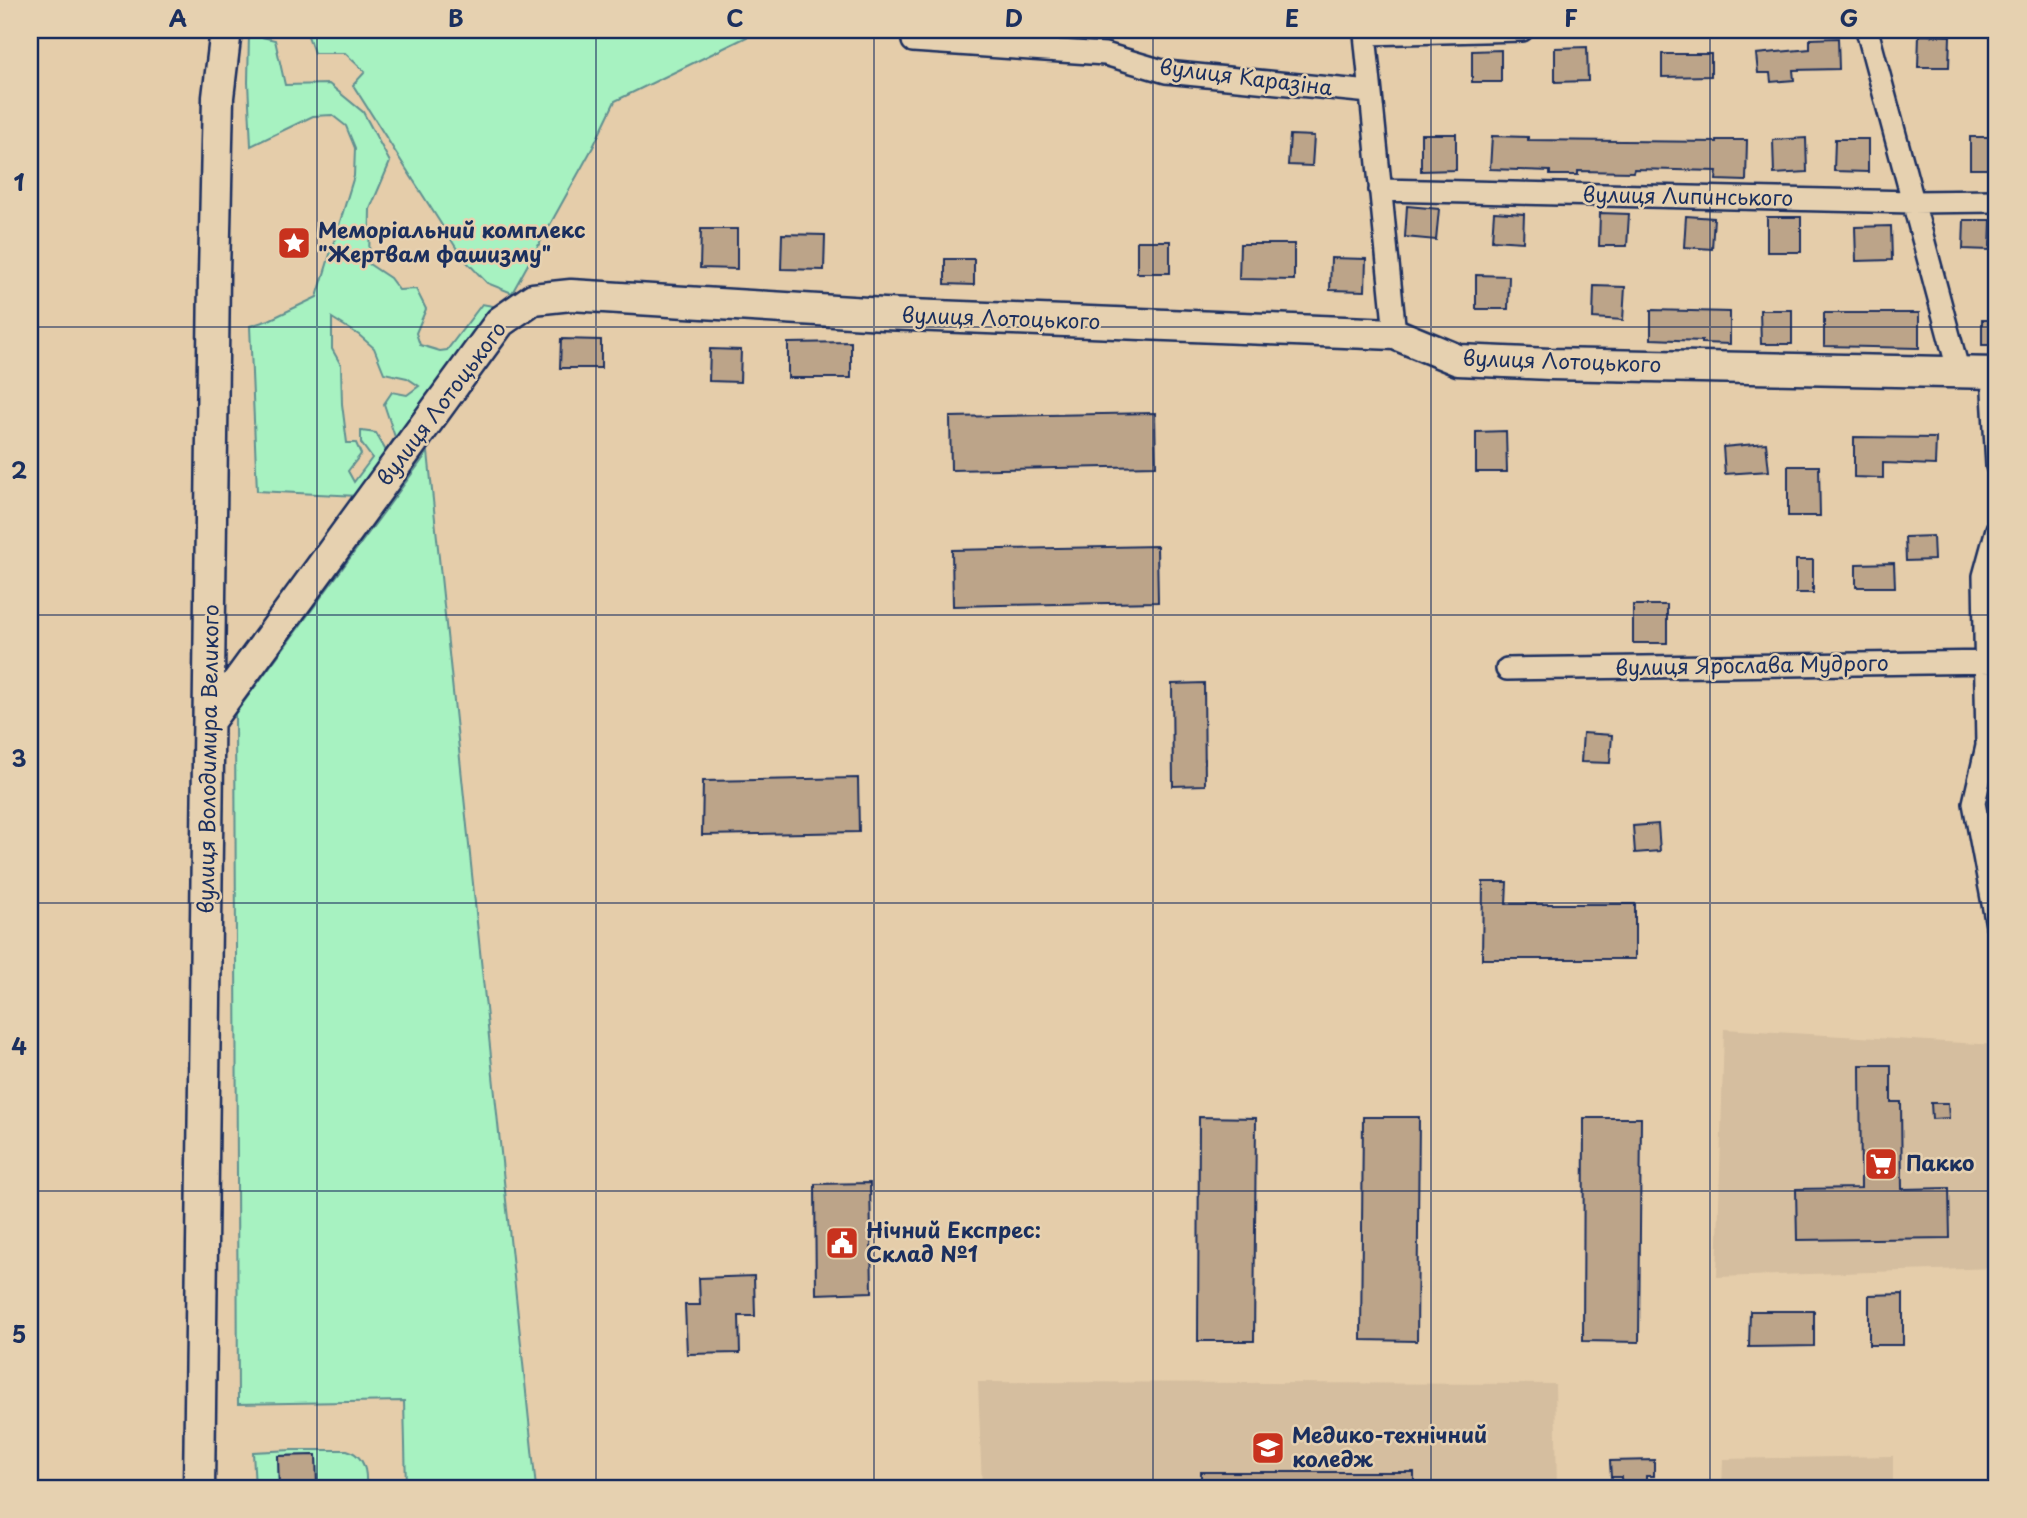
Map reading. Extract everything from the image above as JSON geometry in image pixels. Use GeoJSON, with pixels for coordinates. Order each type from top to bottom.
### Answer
{"type":"FeatureCollection","features":[{"type":"Feature","properties":{"kind":"street","name":"вулиця Володимира Великого"},"geometry":{"type":"LineString","coordinates":[[199,1488],[218,111],[226,30]]}},
{"type":"Feature","properties":{"kind":"street"},"geometry":{"type":"LineString","coordinates":[[1395,334],[1364,32],[1522,30]]}},
{"type":"Feature","properties":{"kind":"street"},"geometry":{"type":"LineString","coordinates":[[1867,30],[1959,373]]}},
{"type":"Feature","properties":{"kind":"street","name":"вулиця Каразіна"},"geometry":{"type":"LineString","coordinates":[[913,41],[1105,54],[1167,72],[1370,92]]}},
{"type":"Feature","properties":{"kind":"street","name":"вулиця Липинського"},"geometry":{"type":"LineString","coordinates":[[1380,190],[1913,202],[1997,201]]}},
{"type":"Feature","properties":{"kind":"street","name":"вулиця Лотоцького"},"geometry":{"type":"LineString","coordinates":[[209,721],[492,333],[500,323],[533,299],[572,295],[898,315],[1395,334],[1458,360],[1995,373]]}},
{"type":"Feature","properties":{"kind":"street"},"geometry":{"type":"LineString","coordinates":[[1995,373],[1997,466]]}},
{"type":"Feature","properties":{"kind":"street"},"geometry":{"type":"LineString","coordinates":[[1997,529],[1984,576],[1991,662],[1987,746],[1974,803],[1997,925]]}},
{"type":"Feature","properties":{"kind":"street","name":"вулиця Ярослава Мудрого"},"geometry":{"type":"LineString","coordinates":[[1507,669],[1991,662]]}},
{"type":"Feature","properties":{"kind":"shaded area"},"geometry":{"type":"Polygon","coordinates":[[[1724,1029],[1997,1045],[1997,1268],[1717,1277],[1724,1029]]]}},
{"type":"Feature","properties":{"kind":"shaded area","name":"Медико-технічний коледж"},"geometry":{"type":"Polygon","coordinates":[[[978,1382],[1555,1384],[1557,1488],[982,1488],[978,1382]]]}},
{"type":"Feature","properties":{"kind":"shaded area"},"geometry":{"type":"Polygon","coordinates":[[[1893,1456],[1893,1488],[1722,1488],[1723,1459],[1893,1456]]]}},
{"type":"Feature","properties":{"kind":"green space"},"geometry":{"type":"Polygon","coordinates":[[[306,30],[761,30],[615,101],[593,147],[512,293],[487,283],[462,257],[353,85],[365,72],[345,53],[314,53],[306,30]]]}},
{"type":"Feature","properties":{"kind":"green space"},"geometry":{"type":"Polygon","coordinates":[[[249,34],[275,40],[285,85],[329,84],[363,112],[390,162],[370,209],[369,264],[390,278],[399,290],[416,289],[426,309],[416,333],[420,345],[440,351],[447,350],[482,304],[493,306],[487,325],[358,496],[257,491],[250,326],[317,297],[354,176],[355,148],[346,126],[332,115],[313,116],[251,146],[249,34]],[[332,318],[332,349],[341,365],[347,443],[356,443],[361,454],[348,471],[354,482],[372,458],[361,443],[361,431],[376,433],[386,451],[395,437],[384,404],[392,392],[407,395],[419,386],[407,378],[384,373],[374,348],[332,318]]]}},
{"type":"Feature","properties":{"kind":"green space"},"geometry":{"type":"Polygon","coordinates":[[[428,452],[536,1488],[406,1488],[404,1401],[238,1404],[235,714],[428,452]]]}},
{"type":"Feature","properties":{"kind":"green space"},"geometry":{"type":"Polygon","coordinates":[[[253,1452],[352,1452],[363,1464],[366,1485],[362,1488],[317,1488],[316,1455],[278,1456],[279,1488],[255,1488],[253,1452]]]}},
{"type":"Feature","properties":{"kind":"building"},"geometry":{"type":"Polygon","coordinates":[[[1919,35],[1950,36],[1949,67],[1918,67],[1919,35]]]}},
{"type":"Feature","properties":{"kind":"building"},"geometry":{"type":"Polygon","coordinates":[[[1838,38],[1839,69],[1793,70],[1794,80],[1771,82],[1770,73],[1758,73],[1756,54],[1810,49],[1810,39],[1838,38]]]}},
{"type":"Feature","properties":{"kind":"building"},"geometry":{"type":"Polygon","coordinates":[[[1587,47],[1588,81],[1555,82],[1555,48],[1587,47]]]}},
{"type":"Feature","properties":{"kind":"building"},"geometry":{"type":"Polygon","coordinates":[[[1501,50],[1501,82],[1472,82],[1472,51],[1501,50]]]}},
{"type":"Feature","properties":{"kind":"building"},"geometry":{"type":"Polygon","coordinates":[[[1662,54],[1711,54],[1711,76],[1662,77],[1662,54]]]}},
{"type":"Feature","properties":{"kind":"building"},"geometry":{"type":"Polygon","coordinates":[[[1421,134],[1456,134],[1456,170],[1421,171],[1421,134]]]}},
{"type":"Feature","properties":{"kind":"building"},"geometry":{"type":"Polygon","coordinates":[[[1290,135],[1314,136],[1312,166],[1288,165],[1290,135]]]}},
{"type":"Feature","properties":{"kind":"building"},"geometry":{"type":"Polygon","coordinates":[[[1492,136],[1528,137],[1528,140],[1747,140],[1746,181],[1716,180],[1717,171],[1634,169],[1633,172],[1578,171],[1578,175],[1550,175],[1550,171],[1490,169],[1492,136]]]}},
{"type":"Feature","properties":{"kind":"building"},"geometry":{"type":"Polygon","coordinates":[[[1970,137],[1997,137],[1997,169],[1970,169],[1970,137]]]}},
{"type":"Feature","properties":{"kind":"building"},"geometry":{"type":"Polygon","coordinates":[[[1806,138],[1807,172],[1774,174],[1773,140],[1806,138]]]}},
{"type":"Feature","properties":{"kind":"building"},"geometry":{"type":"Polygon","coordinates":[[[1835,139],[1868,139],[1868,172],[1834,171],[1835,139]]]}},
{"type":"Feature","properties":{"kind":"building"},"geometry":{"type":"Polygon","coordinates":[[[1407,206],[1439,209],[1436,240],[1405,237],[1407,206]]]}},
{"type":"Feature","properties":{"kind":"building"},"geometry":{"type":"Polygon","coordinates":[[[1494,212],[1524,214],[1523,242],[1492,240],[1494,212]]]}},
{"type":"Feature","properties":{"kind":"building"},"geometry":{"type":"Polygon","coordinates":[[[1600,213],[1629,214],[1627,246],[1599,246],[1600,213]]]}},
{"type":"Feature","properties":{"kind":"building"},"geometry":{"type":"Polygon","coordinates":[[[1686,216],[1714,218],[1712,249],[1684,247],[1686,216]]]}},
{"type":"Feature","properties":{"kind":"building"},"geometry":{"type":"Polygon","coordinates":[[[1767,217],[1801,217],[1801,252],[1767,252],[1767,217]]]}},
{"type":"Feature","properties":{"kind":"building"},"geometry":{"type":"Polygon","coordinates":[[[1964,220],[1991,220],[1990,250],[1963,249],[1964,220]]]}},
{"type":"Feature","properties":{"kind":"building"},"geometry":{"type":"Polygon","coordinates":[[[1891,226],[1892,260],[1856,261],[1855,227],[1891,226]]]}},
{"type":"Feature","properties":{"kind":"building"},"geometry":{"type":"Polygon","coordinates":[[[701,229],[737,229],[737,269],[700,268],[701,229]]]}},
{"type":"Feature","properties":{"kind":"building"},"geometry":{"type":"Polygon","coordinates":[[[782,234],[825,235],[824,270],[781,269],[782,234]]]}},
{"type":"Feature","properties":{"kind":"building"},"geometry":{"type":"Polygon","coordinates":[[[1137,241],[1170,241],[1170,273],[1137,273],[1137,241]]]}},
{"type":"Feature","properties":{"kind":"building"},"geometry":{"type":"Polygon","coordinates":[[[1240,244],[1294,244],[1294,280],[1239,279],[1240,244]]]}},
{"type":"Feature","properties":{"kind":"building"},"geometry":{"type":"Polygon","coordinates":[[[1331,258],[1366,259],[1365,291],[1330,290],[1331,258]]]}},
{"type":"Feature","properties":{"kind":"building"},"geometry":{"type":"Polygon","coordinates":[[[945,259],[974,259],[974,285],[945,284],[945,259]]]}},
{"type":"Feature","properties":{"kind":"building"},"geometry":{"type":"Polygon","coordinates":[[[1476,275],[1509,276],[1508,309],[1476,309],[1476,275]]]}},
{"type":"Feature","properties":{"kind":"building"},"geometry":{"type":"Polygon","coordinates":[[[1594,286],[1625,287],[1623,320],[1593,318],[1594,286]]]}},
{"type":"Feature","properties":{"kind":"building"},"geometry":{"type":"Polygon","coordinates":[[[1651,310],[1730,312],[1730,344],[1651,339],[1651,310]]]}},
{"type":"Feature","properties":{"kind":"building"},"geometry":{"type":"Polygon","coordinates":[[[1760,310],[1792,310],[1792,344],[1761,344],[1760,310]]]}},
{"type":"Feature","properties":{"kind":"building"},"geometry":{"type":"Polygon","coordinates":[[[1824,313],[1919,313],[1919,348],[1824,346],[1824,313]]]}},
{"type":"Feature","properties":{"kind":"building"},"geometry":{"type":"Polygon","coordinates":[[[1982,320],[1997,320],[1997,345],[1982,345],[1982,320]]]}},
{"type":"Feature","properties":{"kind":"building"},"geometry":{"type":"Polygon","coordinates":[[[561,339],[601,340],[601,368],[560,368],[561,339]]]}},
{"type":"Feature","properties":{"kind":"building"},"geometry":{"type":"Polygon","coordinates":[[[851,342],[851,378],[788,378],[788,343],[851,342]]]}},
{"type":"Feature","properties":{"kind":"building"},"geometry":{"type":"Polygon","coordinates":[[[710,349],[741,350],[740,382],[709,381],[710,349]]]}},
{"type":"Feature","properties":{"kind":"building"},"geometry":{"type":"Polygon","coordinates":[[[1155,413],[1156,466],[951,470],[950,417],[1155,413]]]}},
{"type":"Feature","properties":{"kind":"building"},"geometry":{"type":"Polygon","coordinates":[[[1506,431],[1507,472],[1476,472],[1476,432],[1506,431]]]}},
{"type":"Feature","properties":{"kind":"building"},"geometry":{"type":"Polygon","coordinates":[[[1854,437],[1936,438],[1935,465],[1883,463],[1883,478],[1854,477],[1854,437]]]}},
{"type":"Feature","properties":{"kind":"building"},"geometry":{"type":"Polygon","coordinates":[[[1766,443],[1769,471],[1725,474],[1723,447],[1766,443]]]}},
{"type":"Feature","properties":{"kind":"building"},"geometry":{"type":"Polygon","coordinates":[[[1788,466],[1819,466],[1820,516],[1788,516],[1788,466]]]}},
{"type":"Feature","properties":{"kind":"building"},"geometry":{"type":"Polygon","coordinates":[[[1933,536],[1934,560],[1906,561],[1905,537],[1933,536]]]}},
{"type":"Feature","properties":{"kind":"building"},"geometry":{"type":"Polygon","coordinates":[[[1157,546],[1158,602],[953,606],[952,550],[1157,546]]]}},
{"type":"Feature","properties":{"kind":"building"},"geometry":{"type":"Polygon","coordinates":[[[1796,560],[1813,560],[1813,593],[1796,593],[1796,560]]]}},
{"type":"Feature","properties":{"kind":"building"},"geometry":{"type":"Polygon","coordinates":[[[1894,563],[1895,587],[1856,587],[1856,564],[1894,563]]]}},
{"type":"Feature","properties":{"kind":"building"},"geometry":{"type":"Polygon","coordinates":[[[1633,605],[1667,605],[1667,643],[1633,643],[1633,605]]]}},
{"type":"Feature","properties":{"kind":"building"},"geometry":{"type":"Polygon","coordinates":[[[1204,683],[1205,785],[1173,786],[1172,684],[1204,683]]]}},
{"type":"Feature","properties":{"kind":"building"},"geometry":{"type":"Polygon","coordinates":[[[1583,733],[1612,735],[1610,763],[1581,762],[1583,733]]]}},
{"type":"Feature","properties":{"kind":"building"},"geometry":{"type":"Polygon","coordinates":[[[858,778],[859,832],[702,835],[703,781],[858,778]]]}},
{"type":"Feature","properties":{"kind":"building"},"geometry":{"type":"Polygon","coordinates":[[[1658,824],[1660,851],[1635,853],[1633,826],[1658,824]]]}},
{"type":"Feature","properties":{"kind":"building"},"geometry":{"type":"Polygon","coordinates":[[[1483,882],[1507,882],[1506,904],[1635,904],[1635,959],[1482,959],[1483,882]]]}},
{"type":"Feature","properties":{"kind":"building","name":"Пакко"},"geometry":{"type":"Polygon","coordinates":[[[1860,1065],[1891,1065],[1891,1102],[1901,1102],[1902,1189],[1949,1188],[1950,1238],[1797,1240],[1796,1189],[1861,1188],[1860,1065]]]}},
{"type":"Feature","properties":{"kind":"building"},"geometry":{"type":"Polygon","coordinates":[[[1931,1103],[1948,1103],[1949,1118],[1932,1119],[1931,1103]]]}},
{"type":"Feature","properties":{"kind":"building"},"geometry":{"type":"Polygon","coordinates":[[[1199,1117],[1256,1118],[1254,1341],[1198,1341],[1199,1117]]]}},
{"type":"Feature","properties":{"kind":"building"},"geometry":{"type":"Polygon","coordinates":[[[1363,1117],[1419,1117],[1417,1341],[1361,1340],[1363,1117]]]}},
{"type":"Feature","properties":{"kind":"building"},"geometry":{"type":"Polygon","coordinates":[[[1584,1118],[1641,1118],[1639,1342],[1583,1341],[1584,1118]]]}},
{"type":"Feature","properties":{"kind":"building"},"geometry":{"type":"Polygon","coordinates":[[[870,1183],[872,1292],[816,1294],[815,1184],[870,1183]]]}},
{"type":"Feature","properties":{"kind":"building"},"geometry":{"type":"Polygon","coordinates":[[[754,1276],[755,1316],[739,1316],[740,1353],[687,1354],[685,1305],[700,1305],[699,1278],[754,1276]]]}},
{"type":"Feature","properties":{"kind":"building"},"geometry":{"type":"Polygon","coordinates":[[[1903,1294],[1903,1345],[1869,1345],[1869,1295],[1903,1294]]]}},
{"type":"Feature","properties":{"kind":"building"},"geometry":{"type":"Polygon","coordinates":[[[1750,1311],[1814,1311],[1814,1346],[1749,1347],[1750,1311]]]}},
{"type":"Feature","properties":{"kind":"building"},"geometry":{"type":"Polygon","coordinates":[[[316,1455],[317,1488],[279,1488],[278,1456],[316,1455]]]}},
{"type":"Feature","properties":{"kind":"building"},"geometry":{"type":"Polygon","coordinates":[[[1654,1460],[1654,1476],[1646,1476],[1646,1488],[1622,1488],[1621,1477],[1611,1477],[1610,1461],[1654,1460]]]}},
{"type":"Feature","properties":{"kind":"building"},"geometry":{"type":"Polygon","coordinates":[[[1201,1472],[1414,1472],[1414,1488],[1201,1488],[1201,1472]]]}},
{"type":"Feature","properties":{"kind":"place","name":"Меморіальний комплекс \"Жертвам фашизму\""},"geometry":{"type":"Point","coordinates":[294,243]}},
{"type":"Feature","properties":{"kind":"place","name":"Пакко"},"geometry":{"type":"Point","coordinates":[1881,1164]}},
{"type":"Feature","properties":{"kind":"place","name":"Нічний Експрес: Склад №1"},"geometry":{"type":"Point","coordinates":[842,1243]}},
{"type":"Feature","properties":{"kind":"place","name":"Медико-технічний коледж"},"geometry":{"type":"Point","coordinates":[1268,1448]}}]}
